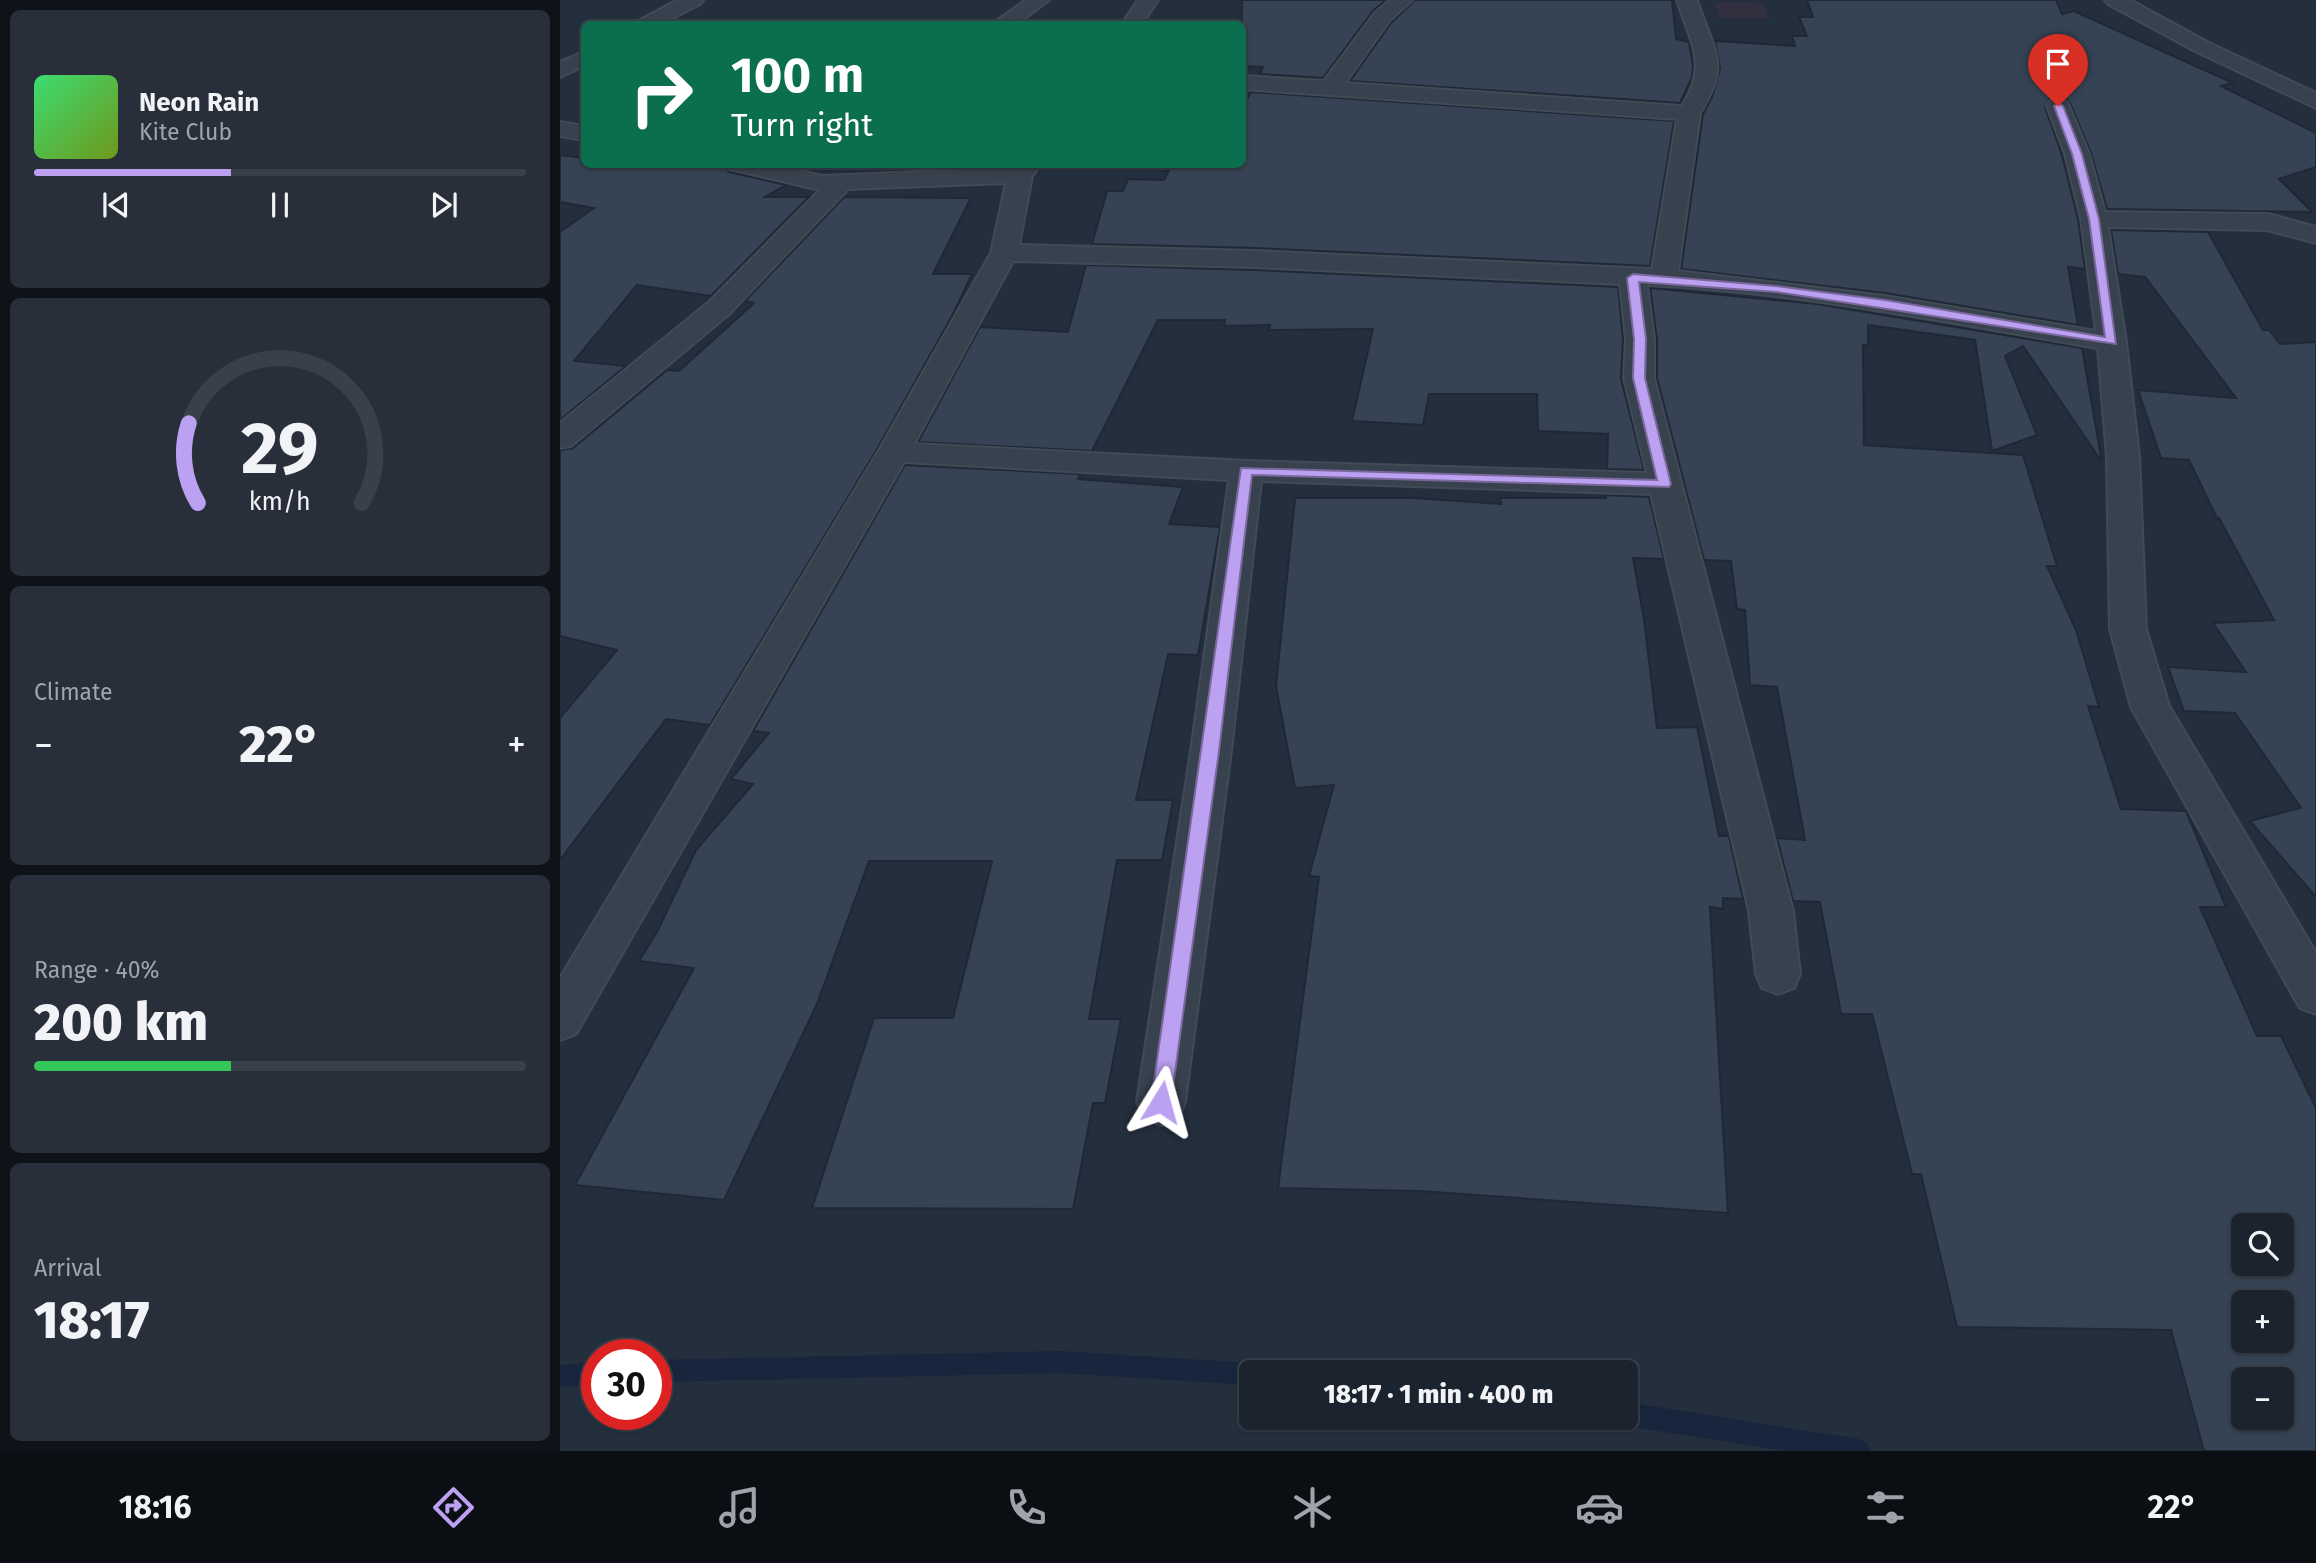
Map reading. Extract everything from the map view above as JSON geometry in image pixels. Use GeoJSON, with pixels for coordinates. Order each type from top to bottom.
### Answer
{"type":"FeatureCollection","features":[{"type":"Feature","properties":{"kind":"street"},"geometry":{"type":"LineString","coordinates":[[653,21],[693,0]]}},
{"type":"Feature","properties":{"kind":"street"},"geometry":{"type":"LineString","coordinates":[[1009,21],[1039,0]]}},
{"type":"Feature","properties":{"kind":"street"},"geometry":{"type":"LineString","coordinates":[[1134,21],[1147,0]]}},
{"type":"Feature","properties":{"kind":"street"},"geometry":{"type":"LineString","coordinates":[[1687,0],[1709,58],[1704,93],[1689,113],[1648,278],[1640,339],[1639,378],[1771,911],[1778,974]]}},
{"type":"Feature","properties":{"kind":"street"},"geometry":{"type":"LineString","coordinates":[[2115,0],[2202,47],[2316,101]]}},
{"type":"Feature","properties":{"kind":"street"},"geometry":{"type":"LineString","coordinates":[[1330,88],[1382,17],[1402,1]]}},
{"type":"Feature","properties":{"kind":"street"},"geometry":{"type":"LineString","coordinates":[[560,71],[581,60]]}},
{"type":"Feature","properties":{"kind":"street"},"geometry":{"type":"LineString","coordinates":[[1246,82],[1689,113]]}},
{"type":"Feature","properties":{"kind":"street"},"geometry":{"type":"LineString","coordinates":[[2058,106],[2077,154],[2094,219],[2112,342],[2123,456],[2127,629],[2150,707],[2316,994]]}},
{"type":"Feature","properties":{"kind":"street"},"geometry":{"type":"LineString","coordinates":[[560,129],[581,132]]}},
{"type":"Feature","properties":{"kind":"street"},"geometry":{"type":"LineString","coordinates":[[560,1019],[894,452],[1004,253],[1024,170],[835,176],[770,168]]}},
{"type":"Feature","properties":{"kind":"street"},"geometry":{"type":"LineString","coordinates":[[560,439],[719,308],[835,176]]}},
{"type":"Feature","properties":{"kind":"street"},"geometry":{"type":"LineString","coordinates":[[2094,219],[2268,222],[2316,235]]}},
{"type":"Feature","properties":{"kind":"street"},"geometry":{"type":"LineString","coordinates":[[1004,253],[1254,259],[1648,278],[1776,289],[1885,304],[2112,342]]}},
{"type":"Feature","properties":{"kind":"street"},"geometry":{"type":"LineString","coordinates":[[894,452],[1246,471],[1665,484]]}},
{"type":"Feature","properties":{"kind":"street"},"geometry":{"type":"LineString","coordinates":[[1161,1102],[1246,471]]}},
{"type":"Feature","properties":{"kind":"shaded area"},"geometry":{"type":"Polygon","coordinates":[[[1714,2],[1764,3],[1769,19],[1719,18],[1714,2]]]}},
{"type":"Feature","properties":{"kind":"building"},"geometry":{"type":"Polygon","coordinates":[[[1242,0],[1386,0],[1373,11],[1323,78],[1260,74],[1263,67],[1246,66],[1246,21],[1242,21],[1242,0]]]}},
{"type":"Feature","properties":{"kind":"building"},"geometry":{"type":"Polygon","coordinates":[[[1415,0],[1672,0],[1676,39],[1689,42],[1692,77],[1680,103],[1350,81],[1391,23],[1415,0]]]}},
{"type":"Feature","properties":{"kind":"building"},"geometry":{"type":"Polygon","coordinates":[[[1807,0],[2056,0],[2062,14],[2074,11],[2233,83],[2221,86],[2316,133],[2316,167],[2279,179],[2312,212],[2107,209],[2091,153],[2071,105],[2066,98],[2050,98],[2045,107],[2062,155],[2078,219],[2085,269],[2068,267],[2078,325],[1885,293],[1681,269],[1703,114],[1712,97],[1720,69],[1715,41],[1795,46],[1792,36],[1807,36],[1799,17],[1813,17],[1807,0]]]}},
{"type":"Feature","properties":{"kind":"building"},"geometry":{"type":"Polygon","coordinates":[[[1251,92],[1674,121],[1650,266],[1254,248],[1092,244],[1107,191],[1123,191],[1128,179],[1164,180],[1170,168],[1246,168],[1246,101],[1251,92]]]}},
{"type":"Feature","properties":{"kind":"building"},"geometry":{"type":"Polygon","coordinates":[[[560,155],[581,158],[581,168],[726,168],[729,172],[786,185],[765,197],[809,197],[711,296],[637,285],[574,361],[626,366],[560,420],[560,232],[594,208],[560,202],[560,155]]]}},
{"type":"Feature","properties":{"kind":"building"},"geometry":{"type":"Polygon","coordinates":[[[844,197],[971,198],[933,274],[972,274],[951,318],[876,451],[710,725],[666,719],[560,860],[560,718],[617,650],[560,636],[560,450],[573,448],[667,370],[679,371],[754,303],[745,301],[844,197]]]}},
{"type":"Feature","properties":{"kind":"building"},"geometry":{"type":"Polygon","coordinates":[[[2111,230],[2208,232],[2263,330],[2269,330],[2280,344],[2316,342],[2316,897],[2250,821],[2301,808],[2235,713],[2184,711],[2168,667],[2246,672],[2213,623],[2274,620],[2217,518],[2189,460],[2161,458],[2138,390],[2236,398],[2145,277],[2118,274],[2111,230]]]}},
{"type":"Feature","properties":{"kind":"building"},"geometry":{"type":"Polygon","coordinates":[[[1086,265],[1618,287],[1623,339],[1621,379],[1644,470],[1607,469],[1608,434],[1538,431],[1537,394],[1429,394],[1423,425],[1352,421],[1373,329],[1269,330],[1270,325],[1224,326],[1225,320],[1158,320],[1092,451],[918,442],[980,327],[1068,332],[1086,265]]]}},
{"type":"Feature","properties":{"kind":"building"},"geometry":{"type":"Polygon","coordinates":[[[1650,288],[1817,304],[2082,348],[2102,462],[2023,346],[2005,356],[2037,435],[1992,451],[1975,340],[1868,325],[1868,345],[1863,345],[1864,445],[2023,455],[2057,566],[2047,566],[2076,630],[2099,707],[2088,706],[2121,809],[2186,811],[2226,907],[2200,907],[2257,1036],[2281,1036],[2316,1108],[2316,1451],[2204,1451],[2171,1330],[1957,1327],[1921,1174],[1912,1174],[1872,1014],[1841,1014],[1820,902],[1793,901],[1777,838],[1805,840],[1777,687],[1750,685],[1745,610],[1737,609],[1731,561],[1704,560],[1657,378],[1657,339],[1650,288]]]}},
{"type":"Feature","properties":{"kind":"building"},"geometry":{"type":"Polygon","coordinates":[[[905,465],[1080,474],[1078,479],[1183,487],[1169,524],[1220,527],[1198,655],[1168,654],[1136,800],[1173,800],[1162,860],[1117,860],[1089,1019],[1121,1019],[1105,1103],[1093,1103],[1073,1209],[812,1208],[874,1018],[953,1018],[992,861],[869,861],[817,1004],[724,1200],[575,1185],[694,968],[639,961],[657,932],[696,850],[753,784],[731,779],[769,733],[753,731],[905,465]]]}},
{"type":"Feature","properties":{"kind":"building"},"geometry":{"type":"Polygon","coordinates":[[[1606,495],[1649,497],[1664,559],[1633,558],[1644,619],[1657,728],[1697,727],[1719,836],[1729,836],[1743,899],[1723,898],[1723,909],[1710,907],[1728,1213],[1419,1191],[1278,1188],[1319,877],[1309,876],[1334,785],[1295,788],[1276,686],[1295,498],[1413,498],[1501,504],[1500,498],[1606,498],[1606,495]]]}},
{"type":"Feature","properties":{"kind":"waterway"},"geometry":{"type":"LineString","coordinates":[[672,1371],[1060,1362],[1239,1373]]}},
{"type":"Feature","properties":{"kind":"waterway"},"geometry":{"type":"LineString","coordinates":[[560,1376],[581,1374]]}},
{"type":"Feature","properties":{"kind":"waterway"},"geometry":{"type":"LineString","coordinates":[[1638,1416],[1859,1451]]}},
{"type":"Feature","properties":{"kind":"route"},"geometry":{"type":"LineString","coordinates":[[1161,1102],[1246,471],[1665,484],[1639,378],[1640,339],[1633,278],[1664,278],[1776,289],[1885,304],[2112,342],[2094,219],[2077,154],[2058,106]]}}]}
